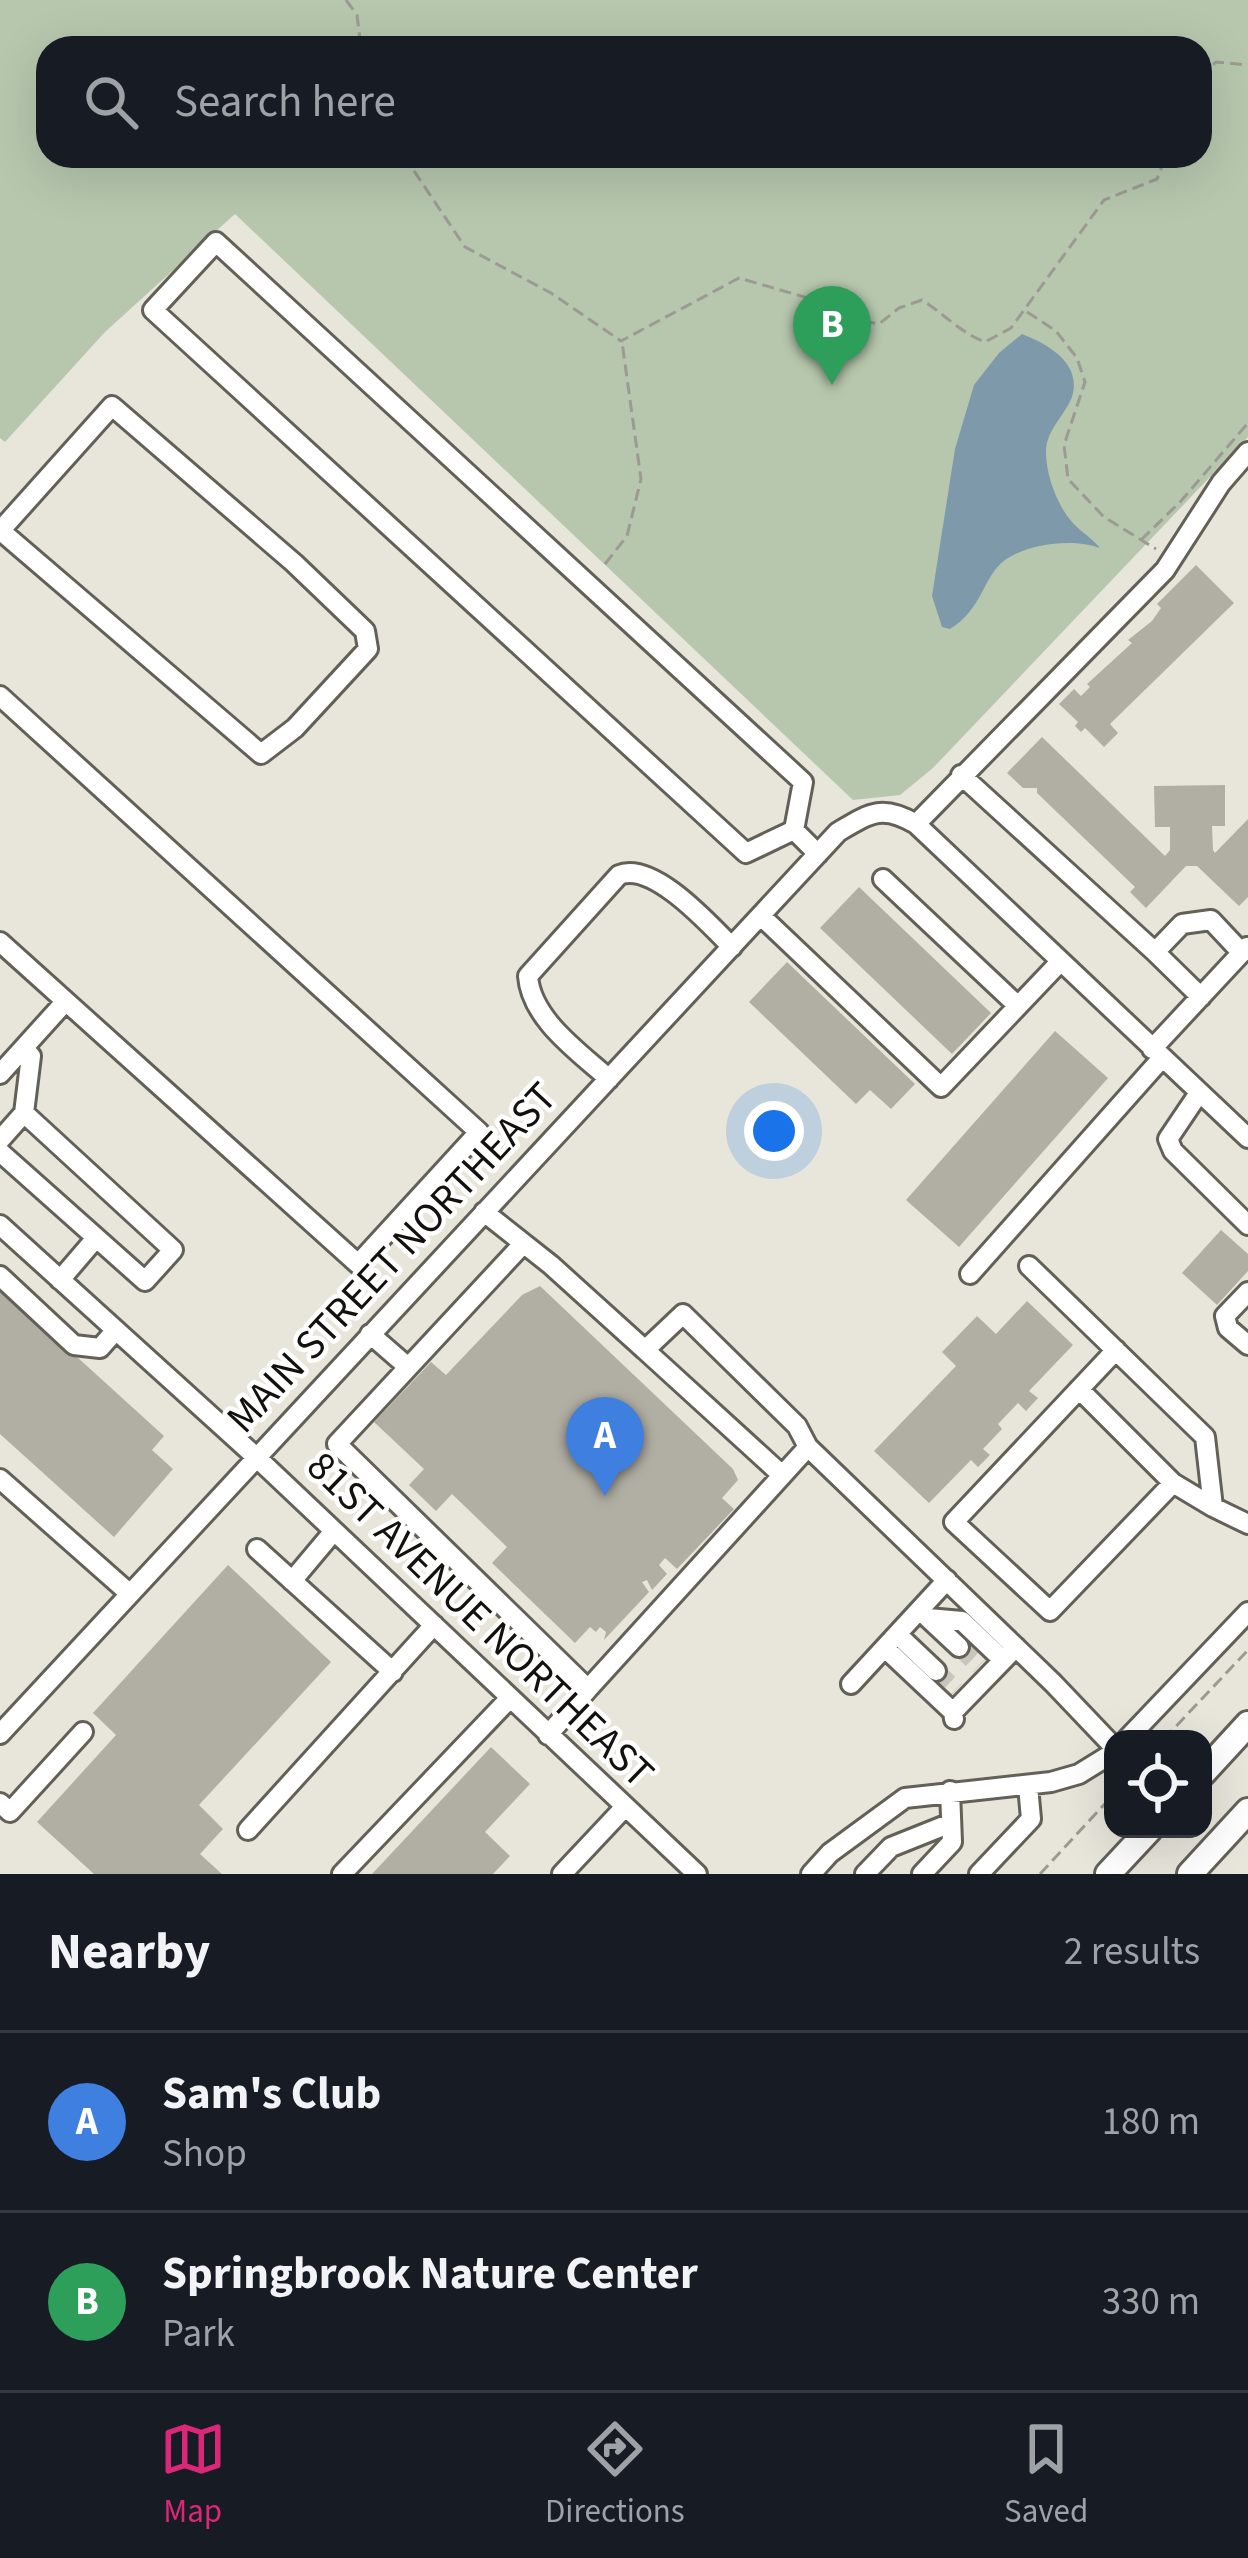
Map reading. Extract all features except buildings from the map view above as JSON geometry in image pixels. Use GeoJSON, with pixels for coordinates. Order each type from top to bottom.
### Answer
{"type":"FeatureCollection","features":[{"type":"Feature","properties":{"kind":"main road"},"geometry":{"type":"LineString","coordinates":[[1212,1763],[1248,1724]]}},
{"type":"Feature","properties":{"kind":"main road"},"geometry":{"type":"LineString","coordinates":[[1190,1874],[1248,1811]]}},
{"type":"Feature","properties":{"kind":"main road"},"geometry":{"type":"LineString","coordinates":[[1108,1874],[1142,1838]]}},
{"type":"Feature","properties":{"kind":"street"},"geometry":{"type":"LineString","coordinates":[[216,242],[802,782],[794,830],[746,853],[153,310],[216,242]]}},
{"type":"Feature","properties":{"kind":"street"},"geometry":{"type":"LineString","coordinates":[[112,406],[294,563],[365,631],[368,650],[295,728],[261,754],[1,531],[112,406]]}},
{"type":"Feature","properties":{"kind":"street"},"geometry":{"type":"LineString","coordinates":[[1248,452],[1220,483],[1172,559],[916,824],[1248,1138]]}},
{"type":"Feature","properties":{"kind":"street"},"geometry":{"type":"LineString","coordinates":[[0,696],[479,1132],[358,1264],[0,942]]}},
{"type":"Feature","properties":{"kind":"street"},"geometry":{"type":"LineString","coordinates":[[962,775],[1201,997]]}},
{"type":"Feature","properties":{"kind":"street","name":"MAIN STREET NORTHEAST"},"geometry":{"type":"LineString","coordinates":[[0,1734],[838,832],[880,811],[897,813],[916,824]]}},
{"type":"Feature","properties":{"kind":"street"},"geometry":{"type":"LineString","coordinates":[[794,830],[818,854]]}},
{"type":"Feature","properties":{"kind":"street"},"geometry":{"type":"LineString","coordinates":[[609,1079],[536,1006],[528,976],[619,875],[629,870],[650,876],[733,946]]}},
{"type":"Feature","properties":{"kind":"street"},"geometry":{"type":"LineString","coordinates":[[883,879],[1018,1006]]}},
{"type":"Feature","properties":{"kind":"street"},"geometry":{"type":"LineString","coordinates":[[761,916],[941,1087],[1060,962]]}},
{"type":"Feature","properties":{"kind":"street"},"geometry":{"type":"LineString","coordinates":[[970,1274],[1245,950],[1211,920],[1182,923],[1155,952]]}},
{"type":"Feature","properties":{"kind":"street"},"geometry":{"type":"LineString","coordinates":[[0,1075],[65,1002]]}},
{"type":"Feature","properties":{"kind":"street"},"geometry":{"type":"LineString","coordinates":[[0,1140],[24,1113],[31,1056],[24,1049]]}},
{"type":"Feature","properties":{"kind":"street"},"geometry":{"type":"LineString","coordinates":[[1199,1093],[1168,1139],[1173,1151],[1248,1225]]}},
{"type":"Feature","properties":{"kind":"street"},"geometry":{"type":"LineString","coordinates":[[0,1152],[145,1282],[173,1250],[24,1113]]}},
{"type":"Feature","properties":{"kind":"street"},"geometry":{"type":"LineString","coordinates":[[484,1212],[551,1265],[782,1475]]}},
{"type":"Feature","properties":{"kind":"street","name":"81ST AVENUE NORTHEAST"},"geometry":{"type":"LineString","coordinates":[[0,1225],[255,1456],[697,1874]]}},
{"type":"Feature","properties":{"kind":"street"},"geometry":{"type":"LineString","coordinates":[[60,1280],[96,1238]]}},
{"type":"Feature","properties":{"kind":"street"},"geometry":{"type":"LineString","coordinates":[[522,1245],[337,1444],[588,1689]]}},
{"type":"Feature","properties":{"kind":"street"},"geometry":{"type":"LineString","coordinates":[[1029,1266],[1205,1437],[1214,1507]]}},
{"type":"Feature","properties":{"kind":"street"},"geometry":{"type":"LineString","coordinates":[[0,1276],[74,1345],[100,1348],[116,1330]]}},
{"type":"Feature","properties":{"kind":"street"},"geometry":{"type":"LineString","coordinates":[[1248,1292],[1225,1316],[1228,1328],[1248,1345]]}},
{"type":"Feature","properties":{"kind":"street"},"geometry":{"type":"LineString","coordinates":[[645,1350],[683,1314],[797,1426],[808,1447],[947,1580],[1010,1654],[1104,1741]]}},
{"type":"Feature","properties":{"kind":"street"},"geometry":{"type":"LineString","coordinates":[[370,1334],[408,1367]]}},
{"type":"Feature","properties":{"kind":"street"},"geometry":{"type":"LineString","coordinates":[[1116,1350],[954,1522],[1051,1612],[1172,1483]]}},
{"type":"Feature","properties":{"kind":"street"},"geometry":{"type":"LineString","coordinates":[[1079,1389],[1172,1483],[1248,1524]]}},
{"type":"Feature","properties":{"kind":"street"},"geometry":{"type":"LineString","coordinates":[[548,1735],[808,1447]]}},
{"type":"Feature","properties":{"kind":"street"},"geometry":{"type":"LineString","coordinates":[[0,1479],[129,1593]]}},
{"type":"Feature","properties":{"kind":"street"},"geometry":{"type":"LineString","coordinates":[[292,1581],[334,1531]]}},
{"type":"Feature","properties":{"kind":"street"},"geometry":{"type":"LineString","coordinates":[[256,1550],[393,1672]]}},
{"type":"Feature","properties":{"kind":"street"},"geometry":{"type":"LineString","coordinates":[[851,1684],[891,1641],[924,1615],[947,1580]]}},
{"type":"Feature","properties":{"kind":"street"},"geometry":{"type":"LineString","coordinates":[[1136,1730],[1248,1612]]}},
{"type":"Feature","properties":{"kind":"street"},"geometry":{"type":"LineString","coordinates":[[924,1615],[959,1647]]}},
{"type":"Feature","properties":{"kind":"street"},"geometry":{"type":"LineString","coordinates":[[924,1615],[962,1622],[1010,1654]]}},
{"type":"Feature","properties":{"kind":"street"},"geometry":{"type":"LineString","coordinates":[[248,1830],[434,1625]]}},
{"type":"Feature","properties":{"kind":"street"},"geometry":{"type":"LineString","coordinates":[[891,1641],[957,1705],[984,1671],[1010,1654]]}},
{"type":"Feature","properties":{"kind":"street"},"geometry":{"type":"LineString","coordinates":[[891,1641],[936,1671]]}},
{"type":"Feature","properties":{"kind":"street"},"geometry":{"type":"LineString","coordinates":[[342,1874],[510,1698]]}},
{"type":"Feature","properties":{"kind":"street"},"geometry":{"type":"LineString","coordinates":[[0,1803],[10,1812],[83,1732]]}},
{"type":"Feature","properties":{"kind":"street"},"geometry":{"type":"LineString","coordinates":[[811,1874],[830,1853],[905,1798],[1028,1786],[1079,1774],[1104,1756]]}},
{"type":"Feature","properties":{"kind":"street"},"geometry":{"type":"LineString","coordinates":[[979,1874],[1031,1819],[1028,1786]]}},
{"type":"Feature","properties":{"kind":"street"},"geometry":{"type":"LineString","coordinates":[[922,1874],[952,1843],[950,1790]]}},
{"type":"Feature","properties":{"kind":"street"},"geometry":{"type":"LineString","coordinates":[[562,1874],[624,1808]]}},
{"type":"Feature","properties":{"kind":"street"},"geometry":{"type":"LineString","coordinates":[[870,1873],[891,1847],[951,1823]]}},
{"type":"Feature","properties":{"kind":"path"},"geometry":{"type":"LineString","coordinates":[[346,0],[357,14],[360,36]]}},
{"type":"Feature","properties":{"kind":"path"},"geometry":{"type":"LineString","coordinates":[[1212,66],[1248,64]]}},
{"type":"Feature","properties":{"kind":"path"},"geometry":{"type":"LineString","coordinates":[[412,168],[465,248],[551,293],[621,340],[640,478],[627,536],[605,564]]}},
{"type":"Feature","properties":{"kind":"path"},"geometry":{"type":"LineString","coordinates":[[621,340],[739,278],[879,324],[899,308],[922,301],[985,343],[1011,328],[1104,200],[1156,179],[1161,168]]}},
{"type":"Feature","properties":{"kind":"path"},"geometry":{"type":"LineString","coordinates":[[1025,310],[1056,331],[1077,358],[1084,382],[1064,446],[1068,479],[1104,517],[1172,559]]}},
{"type":"Feature","properties":{"kind":"path"},"geometry":{"type":"LineString","coordinates":[[1141,540],[1248,423]]}},
{"type":"Feature","properties":{"kind":"path"},"geometry":{"type":"LineString","coordinates":[[1172,1730],[1248,1649]]}},
{"type":"Feature","properties":{"kind":"path"},"geometry":{"type":"LineString","coordinates":[[1040,1874],[1104,1806]]}},
{"type":"Feature","properties":{"kind":"green space"},"geometry":{"type":"Polygon","coordinates":[[[0,0],[1248,0],[1248,437],[933,768],[900,795],[853,800],[235,214],[105,332],[5,442],[0,438],[0,0]]]}},
{"type":"Feature","properties":{"kind":"water"},"geometry":{"type":"Polygon","coordinates":[[[1022,334],[1050,348],[1071,372],[1071,400],[1047,443],[1048,470],[1067,515],[1100,548],[1065,543],[1015,554],[998,567],[961,621],[950,629],[942,627],[932,596],[955,449],[974,385],[999,353],[1022,334]]]}},
{"type":"Feature","properties":{"kind":"tunnel"},"geometry":{"type":"LineString","coordinates":[[959,1647],[979,1666]]}},
{"type":"Feature","properties":{"kind":"tunnel"},"geometry":{"type":"LineString","coordinates":[[936,1671],[956,1690]]}},
{"type":"Feature","properties":{"kind":"place","name":"Springbrook Nature Center"},"geometry":{"type":"Point","coordinates":[832,385]}},
{"type":"Feature","properties":{"kind":"place","name":"Sam's Club"},"geometry":{"type":"Point","coordinates":[605,1496]}}]}
